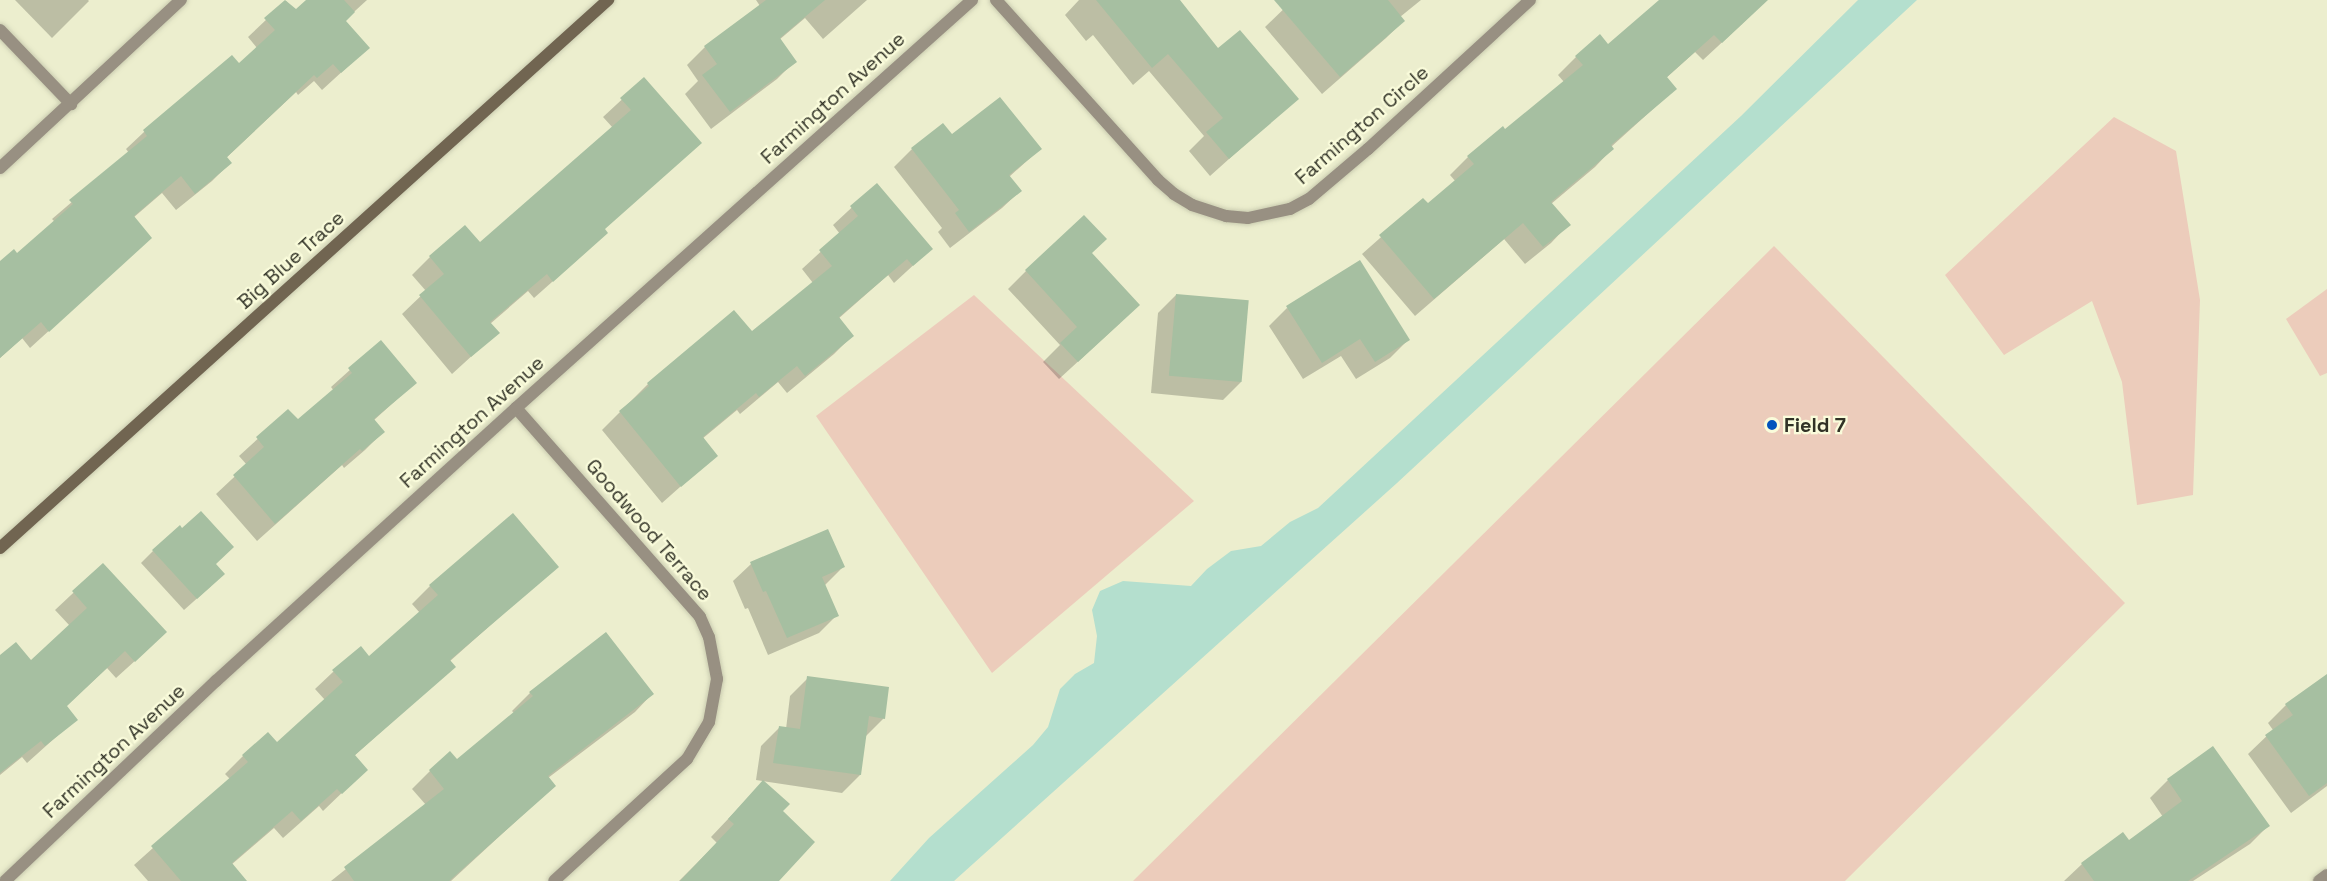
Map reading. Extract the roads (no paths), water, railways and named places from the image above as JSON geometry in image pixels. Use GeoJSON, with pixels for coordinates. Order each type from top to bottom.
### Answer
{"type":"FeatureCollection","features":[{"type":"Feature","properties":{"kind":"street"},"geometry":{"type":"LineString","coordinates":[[0,168],[181,0]]}},
{"type":"Feature","properties":{"kind":"street","name":"Big Blue Trace"},"geometry":{"type":"LineString","coordinates":[[0,548],[608,0]]}},
{"type":"Feature","properties":{"kind":"street","name":"Farmington Avenue"},"geometry":{"type":"LineString","coordinates":[[4,881],[216,681],[516,408],[972,0]]}},
{"type":"Feature","properties":{"kind":"street","name":"Farmington Circle"},"geometry":{"type":"LineString","coordinates":[[996,0],[1158,180],[1174,194],[1192,205],[1227,216],[1248,218],[1280,212],[1310,199],[1368,149],[1530,0]]}},
{"type":"Feature","properties":{"kind":"street"},"geometry":{"type":"LineString","coordinates":[[0,30],[71,104]]}},
{"type":"Feature","properties":{"kind":"street","name":"Goodwood Terrace"},"geometry":{"type":"LineString","coordinates":[[516,408],[693,608],[709,637],[717,679],[709,722],[687,759],[554,881]]}},
{"type":"Feature","properties":{"kind":"street"},"geometry":{"type":"LineString","coordinates":[[2319,881],[2327,875]]}},
{"type":"Feature","properties":{"kind":"place","name":"Field 7"},"geometry":{"type":"Point","coordinates":[1772,425]}}]}
